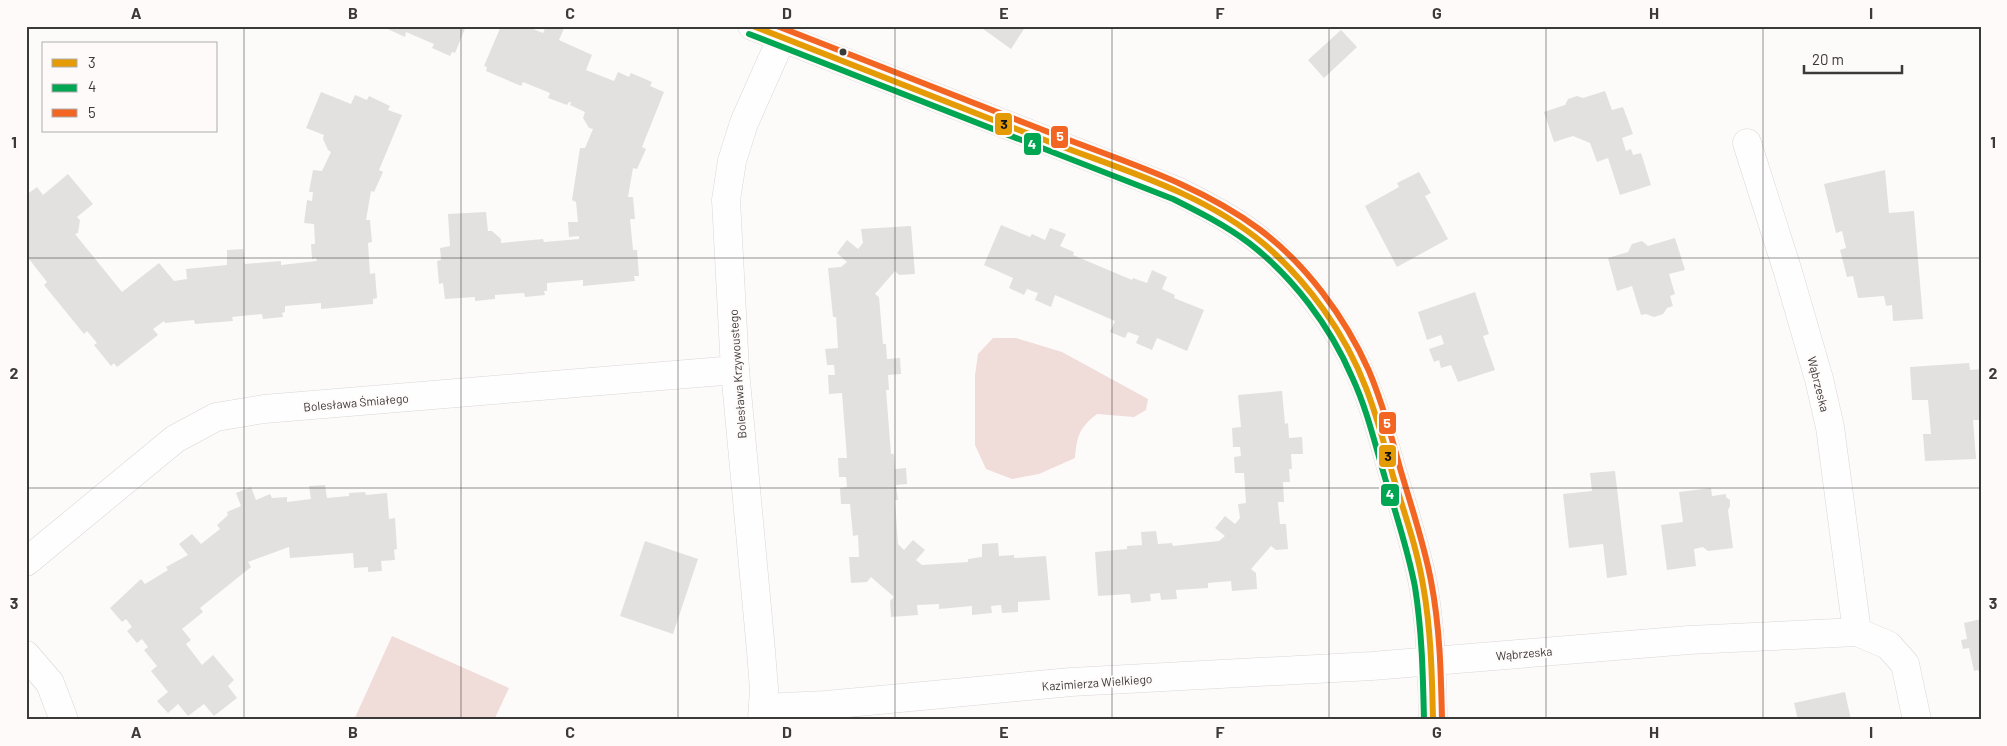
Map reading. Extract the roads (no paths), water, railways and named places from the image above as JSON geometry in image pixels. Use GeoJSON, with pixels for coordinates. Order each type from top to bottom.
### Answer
{"type":"FeatureCollection","features":[{"type":"Feature","properties":{"kind":"street"},"geometry":{"type":"LineString","coordinates":[[752,26],[784,32],[1177,191],[1234,223],[1263,243],[1281,260],[1312,295],[1334,327],[1354,360],[1367,390],[1414,543],[1423,584],[1431,661],[1433,720]]}},
{"type":"Feature","properties":{"kind":"street","name":"Bolesława Krzywoustego"},"geometry":{"type":"LineString","coordinates":[[763,714],[764,689],[761,642],[734,370],[726,200],[732,160],[744,123],[784,32]]}},
{"type":"Feature","properties":{"kind":"street","name":"Wąbrzeska"},"geometry":{"type":"LineString","coordinates":[[1747,143],[1788,272],[1819,379],[1830,427],[1857,632]]}},
{"type":"Feature","properties":{"kind":"street","name":"Bolesława Śmiałego"},"geometry":{"type":"LineString","coordinates":[[26,562],[175,439],[216,418],[264,410],[734,370]]}},
{"type":"Feature","properties":{"kind":"street","name":"Wąbrzeska"},"geometry":{"type":"LineString","coordinates":[[1431,661],[1606,646],[1857,632],[1888,645],[1905,664],[1917,720]]}},
{"type":"Feature","properties":{"kind":"street"},"geometry":{"type":"LineString","coordinates":[[26,655],[50,683],[64,720]]}},
{"type":"Feature","properties":{"kind":"street","name":"Kazimierza Wielkiego"},"geometry":{"type":"LineString","coordinates":[[763,714],[826,705],[1071,682],[1431,661]]}}]}
